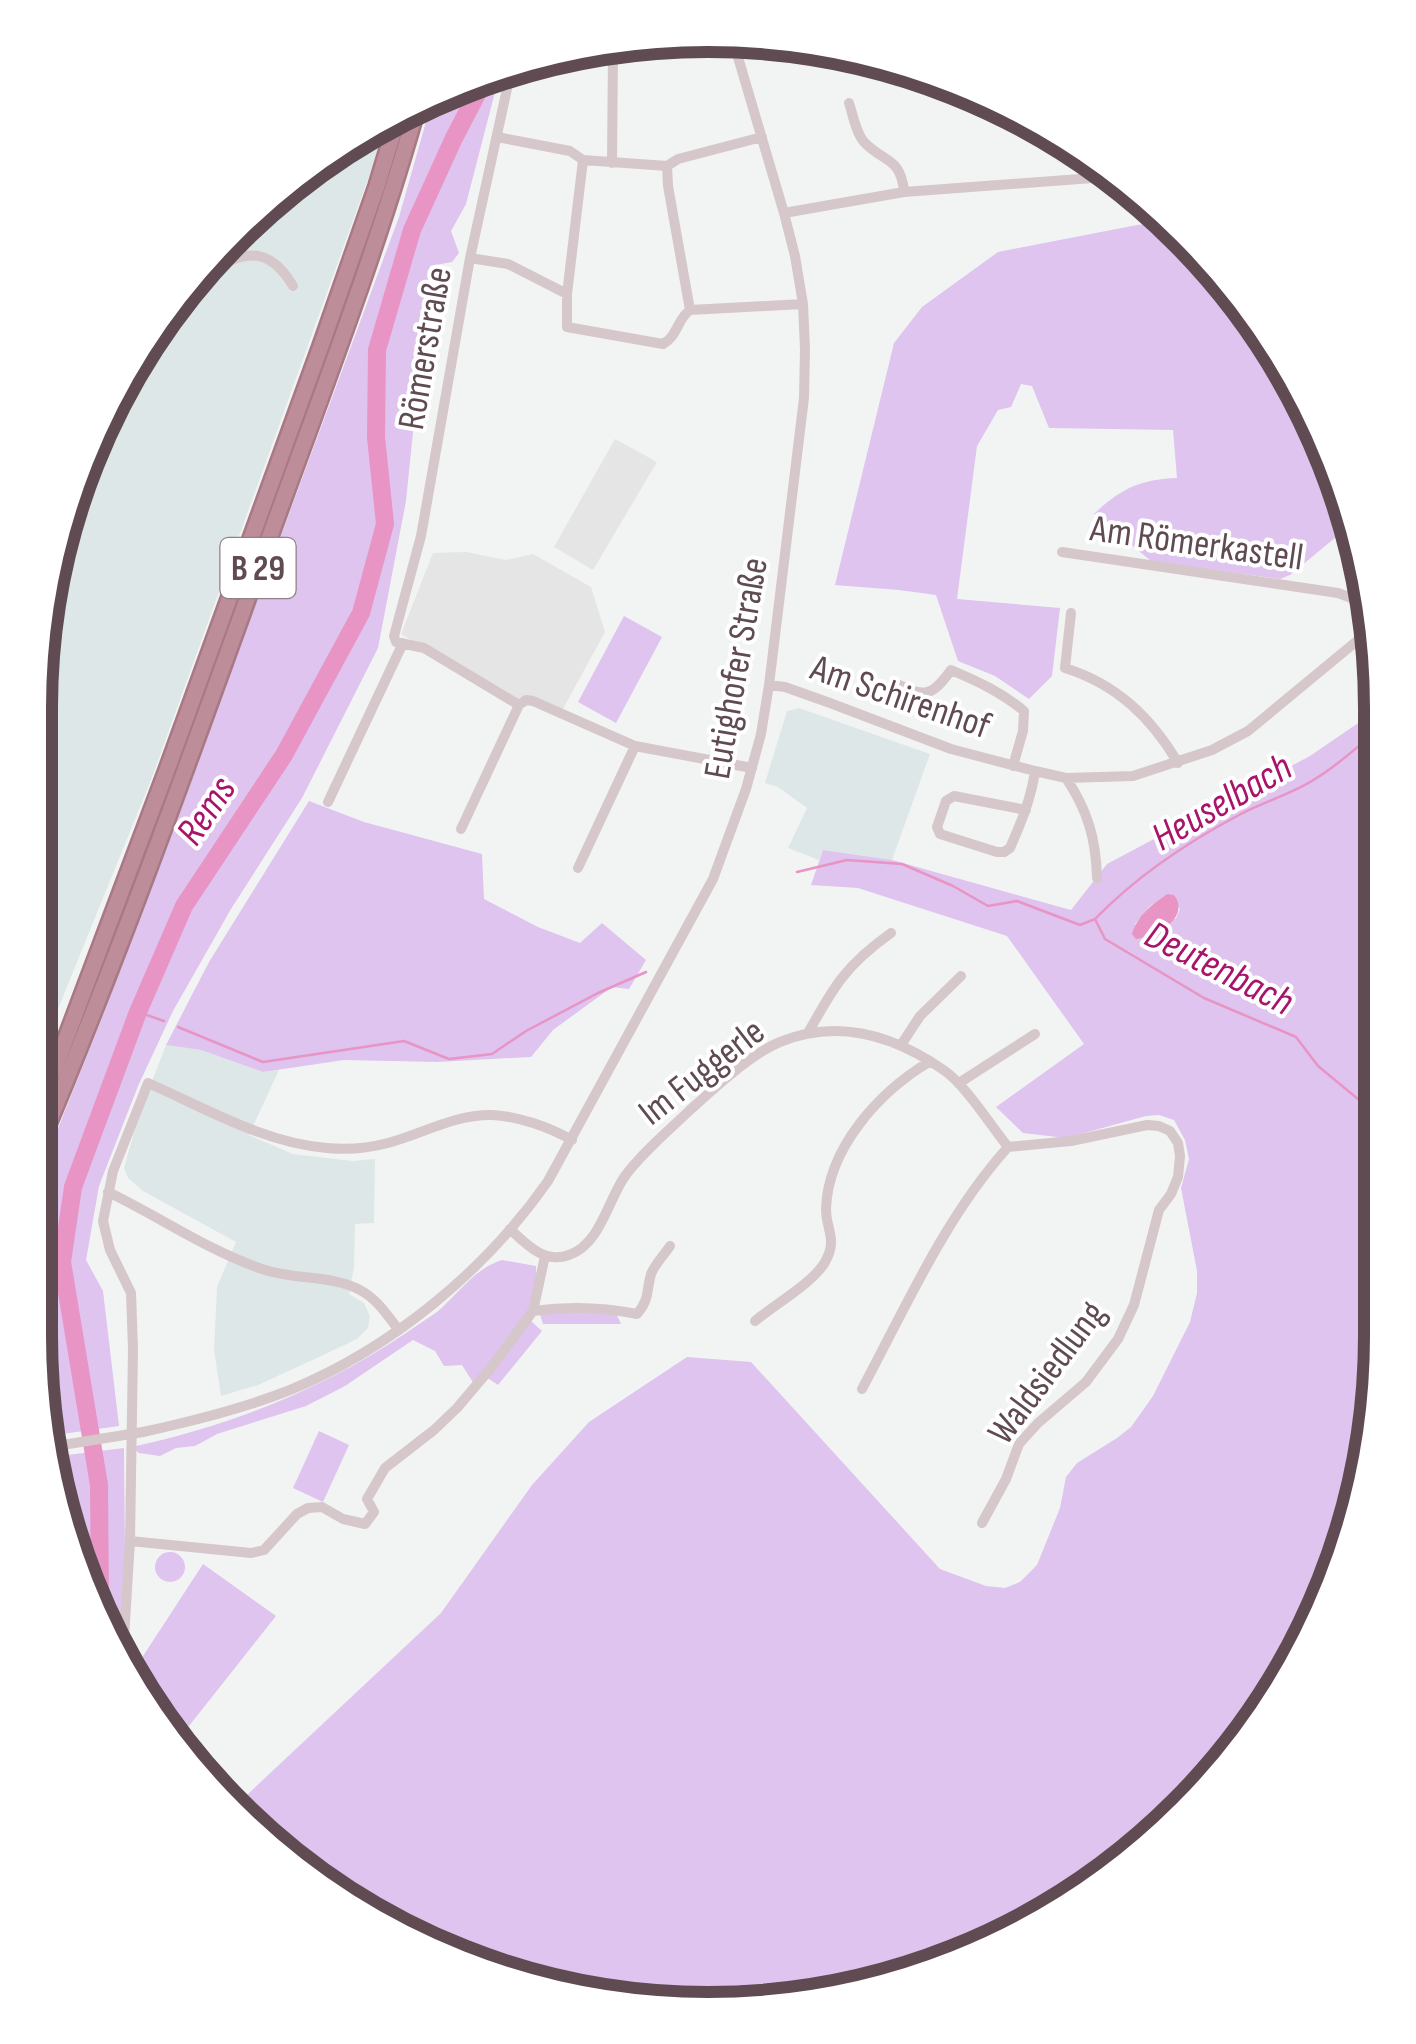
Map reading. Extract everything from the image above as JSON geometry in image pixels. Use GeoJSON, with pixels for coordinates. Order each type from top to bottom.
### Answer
{"type":"FeatureCollection","features":[{"type":"Feature","properties":{"kind":"highway","name":"B 29"},"geometry":{"type":"LineString","coordinates":[[52,1114],[208,708],[388,208],[413,123]]}},
{"type":"Feature","properties":{"kind":"highway","name":"B 29"},"geometry":{"type":"LineString","coordinates":[[52,1074],[140,845],[332,314],[392,134]]}},
{"type":"Feature","properties":{"kind":"highway"},"geometry":{"type":"LineString","coordinates":[[52,1070],[56,1065]]}},
{"type":"Feature","properties":{"kind":"street","name":"Eutighofer Straße"},"geometry":{"type":"LineString","coordinates":[[62,1445],[218,1415],[292,1389],[346,1362],[398,1329],[452,1287],[510,1230],[548,1182],[713,879],[752,768],[769,684],[804,398],[803,304],[795,256],[736,53]]}},
{"type":"Feature","properties":{"kind":"street"},"geometry":{"type":"LineString","coordinates":[[612,163],[613,60]]}},
{"type":"Feature","properties":{"kind":"street","name":"Römerstraße"},"geometry":{"type":"LineString","coordinates":[[328,802],[398,642],[422,536],[470,258],[508,84]]}},
{"type":"Feature","properties":{"kind":"street"},"geometry":{"type":"LineString","coordinates":[[849,103],[861,140],[897,167],[904,192]]}},
{"type":"Feature","properties":{"kind":"street"},"geometry":{"type":"LineString","coordinates":[[497,137],[570,152],[583,160],[666,166],[678,159],[762,136]]}},
{"type":"Feature","properties":{"kind":"street"},"geometry":{"type":"LineString","coordinates":[[583,160],[567,294],[567,328],[664,344],[673,338],[682,315],[690,310],[803,304]]}},
{"type":"Feature","properties":{"kind":"street"},"geometry":{"type":"LineString","coordinates":[[666,166],[690,310]]}},
{"type":"Feature","properties":{"kind":"street"},"geometry":{"type":"LineString","coordinates":[[784,213],[904,192],[1093,178]]}},
{"type":"Feature","properties":{"kind":"street"},"geometry":{"type":"LineString","coordinates":[[229,261],[254,256],[280,266],[293,286]]}},
{"type":"Feature","properties":{"kind":"street"},"geometry":{"type":"LineString","coordinates":[[470,258],[508,264],[567,294]]}},
{"type":"Feature","properties":{"kind":"street","name":"Am Römerkastell"},"geometry":{"type":"LineString","coordinates":[[1062,552],[1338,593],[1354,599]]}},
{"type":"Feature","properties":{"kind":"street"},"geometry":{"type":"LineString","coordinates":[[1071,613],[1065,668],[1105,686],[1134,708],[1162,736],[1178,763]]}},
{"type":"Feature","properties":{"kind":"street","name":"Am Schirenhof"},"geometry":{"type":"LineString","coordinates":[[769,684],[950,749],[1013,766],[1066,778],[1133,776],[1212,750],[1248,730],[1360,639]]}},
{"type":"Feature","properties":{"kind":"street"},"geometry":{"type":"LineString","coordinates":[[398,642],[424,648],[519,705]]}},
{"type":"Feature","properties":{"kind":"street","name":"Am Schirenhof"},"geometry":{"type":"LineString","coordinates":[[895,683],[925,694],[934,691],[951,670],[1008,698],[1024,710],[1023,732],[1013,766]]}},
{"type":"Feature","properties":{"kind":"street"},"geometry":{"type":"LineString","coordinates":[[461,829],[519,705],[526,700],[635,746],[752,768]]}},
{"type":"Feature","properties":{"kind":"street"},"geometry":{"type":"LineString","coordinates":[[578,868],[635,746]]}},
{"type":"Feature","properties":{"kind":"street"},"geometry":{"type":"LineString","coordinates":[[1026,810],[954,796],[946,801],[937,828],[940,834],[1004,852],[1010,848],[1026,810],[1035,771]]}},
{"type":"Feature","properties":{"kind":"street"},"geometry":{"type":"LineString","coordinates":[[1066,778],[1093,832],[1096,878]]}},
{"type":"Feature","properties":{"kind":"street"},"geometry":{"type":"LineString","coordinates":[[808,1034],[833,987],[862,954],[890,933]]}},
{"type":"Feature","properties":{"kind":"street"},"geometry":{"type":"LineString","coordinates":[[901,1045],[920,1016],[962,976]]}},
{"type":"Feature","properties":{"kind":"street","name":"Im Fuggerle"},"geometry":{"type":"LineString","coordinates":[[545,1256],[568,1256],[585,1246],[624,1178],[702,1098],[777,1042],[808,1034],[859,1032],[901,1045],[946,1071],[1008,1148]]}},
{"type":"Feature","properties":{"kind":"street"},"geometry":{"type":"LineString","coordinates":[[959,1084],[1035,1034]]}},
{"type":"Feature","properties":{"kind":"street"},"geometry":{"type":"LineString","coordinates":[[754,1321],[810,1280],[825,1264],[832,1245],[826,1212],[829,1184],[842,1153],[887,1093],[928,1062]]}},
{"type":"Feature","properties":{"kind":"street"},"geometry":{"type":"LineString","coordinates":[[124,1634],[130,1541],[131,1292],[106,1237],[103,1221],[112,1171],[148,1083],[281,1140],[328,1148],[375,1145],[450,1122],[490,1115],[522,1120],[572,1140]]}},
{"type":"Feature","properties":{"kind":"street","name":"Waldsiedlung"},"geometry":{"type":"LineString","coordinates":[[982,1523],[1020,1444],[1086,1382],[1118,1339],[1134,1305],[1159,1210],[1178,1177],[1180,1156],[1170,1131],[1148,1125],[1072,1141],[1008,1148]]}},
{"type":"Feature","properties":{"kind":"street"},"geometry":{"type":"LineString","coordinates":[[862,1389],[957,1215],[1008,1148]]}},
{"type":"Feature","properties":{"kind":"street"},"geometry":{"type":"LineString","coordinates":[[108,1192],[236,1259],[286,1276],[356,1287],[382,1308],[398,1329]]}},
{"type":"Feature","properties":{"kind":"street"},"geometry":{"type":"LineString","coordinates":[[130,1541],[250,1553],[264,1550],[297,1514],[308,1508],[322,1507],[343,1519],[366,1524],[374,1512],[367,1498],[385,1468],[457,1408],[534,1311],[545,1256],[510,1230]]}},
{"type":"Feature","properties":{"kind":"street"},"geometry":{"type":"LineString","coordinates":[[534,1311],[590,1307],[637,1314],[649,1295],[654,1269],[670,1246]]}},
{"type":"Feature","properties":{"kind":"shaded area"},"geometry":{"type":"Polygon","coordinates":[[[496,87],[466,204],[451,231],[459,253],[452,262],[430,266],[406,501],[378,648],[302,798],[231,909],[173,1011],[138,1086],[99,1186],[86,1260],[103,1291],[119,1426],[60,1434],[52,1336],[53,1141],[399,217],[428,115],[496,87]]]}},
{"type":"Feature","properties":{"kind":"shaded area"},"geometry":{"type":"Polygon","coordinates":[[[381,140],[373,165],[151,780],[52,1024],[54,665],[65,580],[87,497],[140,380],[215,276],[276,215],[381,140]]]}},
{"type":"Feature","properties":{"kind":"shaded area"},"geometry":{"type":"Polygon","coordinates":[[[1150,224],[1172,244],[1253,344],[1276,380],[1314,457],[1340,534],[1280,579],[1151,561],[1094,514],[1132,487],[1177,478],[1173,430],[1049,428],[1032,386],[1021,384],[1011,407],[998,410],[977,446],[957,599],[1060,608],[1052,676],[1029,699],[995,676],[958,661],[936,595],[835,585],[894,343],[922,307],[998,252],[1150,224]]]}},
{"type":"Feature","properties":{"kind":"shaded area"},"geometry":{"type":"Polygon","coordinates":[[[615,439],[657,462],[593,570],[554,547],[615,439]]]}},
{"type":"Feature","properties":{"kind":"shaded area"},"geometry":{"type":"Polygon","coordinates":[[[466,552],[506,560],[533,554],[591,587],[605,632],[563,709],[509,698],[401,634],[433,553],[466,552]]]}},
{"type":"Feature","properties":{"kind":"shaded area"},"geometry":{"type":"Polygon","coordinates":[[[624,616],[662,637],[616,723],[578,702],[624,616]]]}},
{"type":"Feature","properties":{"kind":"shaded area"},"geometry":{"type":"Polygon","coordinates":[[[799,708],[930,754],[892,860],[823,850],[819,860],[788,848],[807,808],[778,787],[765,783],[787,711],[799,708]]]}},
{"type":"Feature","properties":{"kind":"shaded area"},"geometry":{"type":"Polygon","coordinates":[[[1364,719],[1364,1336],[1358,1422],[1329,1547],[1296,1626],[1253,1700],[1172,1800],[1072,1881],[1036,1904],[959,1942],[836,1979],[708,1992],[580,1979],[457,1942],[380,1904],[344,1881],[244,1800],[441,1613],[532,1485],[589,1422],[687,1357],[751,1362],[940,1569],[986,1586],[1005,1588],[1020,1582],[1037,1565],[1060,1508],[1066,1477],[1077,1463],[1131,1427],[1153,1396],[1190,1322],[1197,1271],[1181,1188],[1189,1159],[1185,1140],[1174,1120],[1159,1115],[1066,1138],[1023,1133],[996,1107],[1084,1044],[1007,936],[858,888],[811,885],[823,850],[892,860],[1071,910],[1107,864],[1310,756],[1364,719]],[[1167,894],[1135,924],[1146,938],[1176,918],[1180,909],[1167,894]]]}},
{"type":"Feature","properties":{"kind":"shaded area"},"geometry":{"type":"Polygon","coordinates":[[[309,801],[364,822],[482,854],[484,899],[580,943],[602,923],[646,960],[629,989],[612,987],[553,1030],[531,1057],[437,1062],[344,1060],[263,1072],[201,1050],[166,1045],[209,962],[309,801]]]}},
{"type":"Feature","properties":{"kind":"shaded area"},"geometry":{"type":"Polygon","coordinates":[[[1167,894],[1174,895],[1178,903],[1175,918],[1161,930],[1136,939],[1132,934],[1137,922],[1167,894]]]}},
{"type":"Feature","properties":{"kind":"shaded area"},"geometry":{"type":"Polygon","coordinates":[[[166,1045],[201,1050],[263,1072],[279,1070],[249,1135],[293,1154],[353,1161],[375,1159],[374,1223],[355,1224],[349,1294],[364,1303],[370,1316],[368,1328],[357,1339],[317,1358],[258,1385],[221,1396],[214,1350],[217,1287],[236,1242],[143,1191],[128,1178],[124,1168],[166,1045]]]}},
{"type":"Feature","properties":{"kind":"shaded area"},"geometry":{"type":"Polygon","coordinates":[[[502,1260],[536,1266],[536,1294],[529,1313],[474,1384],[462,1365],[444,1366],[435,1351],[413,1340],[345,1386],[306,1406],[160,1456],[139,1453],[132,1447],[240,1416],[341,1372],[437,1312],[475,1275],[502,1260]]]}},
{"type":"Feature","properties":{"kind":"shaded area"},"geometry":{"type":"Polygon","coordinates":[[[568,1310],[616,1313],[621,1324],[543,1324],[540,1314],[568,1310]]]}},
{"type":"Feature","properties":{"kind":"shaded area"},"geometry":{"type":"Polygon","coordinates":[[[531,1321],[542,1331],[498,1385],[486,1377],[531,1321]]]}},
{"type":"Feature","properties":{"kind":"shaded area"},"geometry":{"type":"Polygon","coordinates":[[[319,1431],[349,1445],[323,1502],[293,1488],[319,1431]]]}},
{"type":"Feature","properties":{"kind":"shaded area"},"geometry":{"type":"Polygon","coordinates":[[[124,1448],[125,1552],[120,1626],[87,1547],[64,1455],[124,1448]]]}},
{"type":"Feature","properties":{"kind":"shaded area"},"geometry":{"type":"Polygon","coordinates":[[[170,1552],[181,1556],[185,1567],[181,1578],[170,1582],[159,1578],[155,1567],[159,1556],[170,1552]]]}},
{"type":"Feature","properties":{"kind":"shaded area"},"geometry":{"type":"Polygon","coordinates":[[[203,1564],[276,1616],[189,1726],[174,1715],[139,1662],[203,1564]]]}},
{"type":"Feature","properties":{"kind":"waterway","name":"Rems"},"geometry":{"type":"LineString","coordinates":[[100,1581],[99,1485],[62,1262],[73,1187],[138,1012],[184,906],[284,755],[361,613],[385,524],[376,437],[377,350],[412,230],[477,95]]}},
{"type":"Feature","properties":{"kind":"waterway","name":"Heuselbach"},"geometry":{"type":"LineString","coordinates":[[1096,918],[1146,874],[1182,849],[1239,815],[1315,779],[1364,742]]}},
{"type":"Feature","properties":{"kind":"waterway","name":"Deutenbach"},"geometry":{"type":"LineString","coordinates":[[797,872],[847,860],[902,864],[988,906],[1017,901],[1080,925],[1095,919],[1105,939],[1204,998],[1296,1037],[1318,1066],[1364,1104]]}},
{"type":"Feature","properties":{"kind":"waterway","name":"Deutenbach"},"geometry":{"type":"LineString","coordinates":[[178,1027],[263,1062],[404,1041],[449,1059],[492,1054],[526,1031],[646,972]]}},
{"type":"Feature","properties":{"kind":"waterway","name":"Deutenbach"},"geometry":{"type":"LineString","coordinates":[[138,1012],[164,1021]]}}]}
